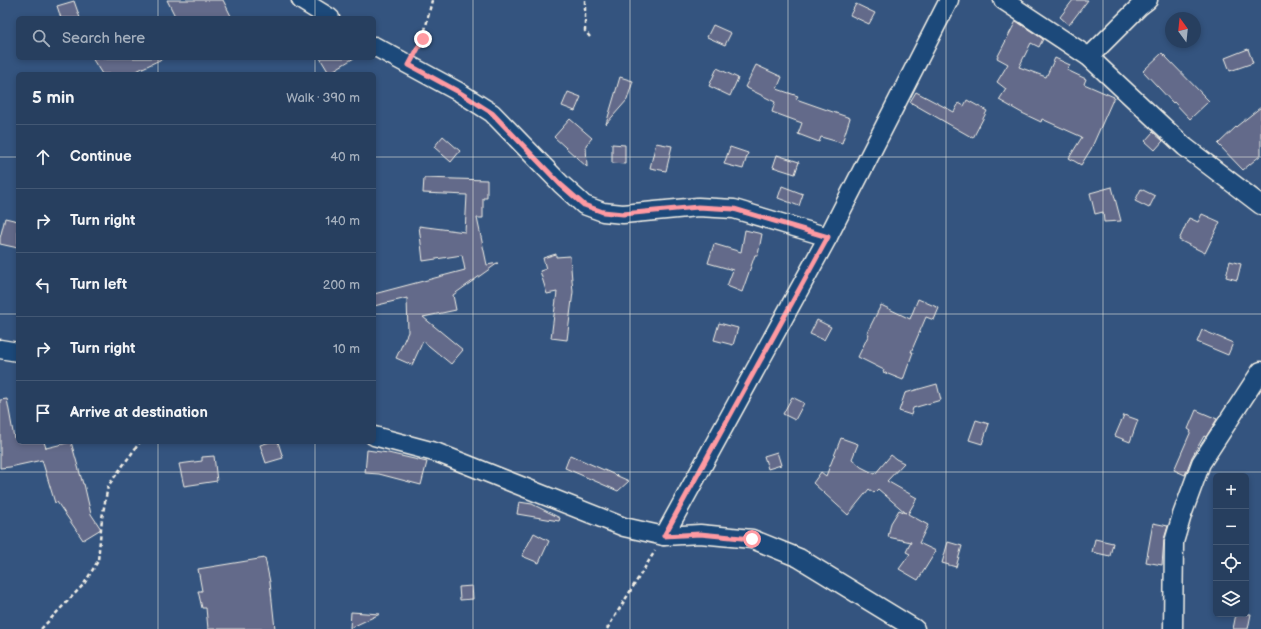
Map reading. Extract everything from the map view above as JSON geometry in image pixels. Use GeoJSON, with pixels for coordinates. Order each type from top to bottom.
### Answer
{"type":"FeatureCollection","features":[{"type":"Feature","properties":{"kind":"street"},"geometry":{"type":"LineString","coordinates":[[301,0],[327,16]]}},
{"type":"Feature","properties":{"kind":"street"},"geometry":{"type":"LineString","coordinates":[[664,536],[828,237],[949,0]]}},
{"type":"Feature","properties":{"kind":"street"},"geometry":{"type":"LineString","coordinates":[[1003,0],[1089,57],[1185,147],[1261,205]]}},
{"type":"Feature","properties":{"kind":"street"},"geometry":{"type":"LineString","coordinates":[[1089,57],[1148,0]]}},
{"type":"Feature","properties":{"kind":"street"},"geometry":{"type":"LineString","coordinates":[[376,47],[459,92],[492,113],[560,184],[584,205],[603,212],[623,214],[698,207],[734,209],[828,237]]}},
{"type":"Feature","properties":{"kind":"street"},"geometry":{"type":"LineString","coordinates":[[0,349],[16,352]]}},
{"type":"Feature","properties":{"kind":"street"},"geometry":{"type":"LineString","coordinates":[[1173,629],[1174,542],[1182,515],[1201,463],[1261,372]]}},
{"type":"Feature","properties":{"kind":"street"},"geometry":{"type":"LineString","coordinates":[[376,436],[438,452],[624,527],[664,536],[700,534],[752,539],[799,558],[915,629]]}},
{"type":"Feature","properties":{"kind":"path"},"geometry":{"type":"LineString","coordinates":[[409,65],[423,39],[432,0]]}},
{"type":"Feature","properties":{"kind":"path"},"geometry":{"type":"LineString","coordinates":[[585,0],[585,31],[590,37]]}},
{"type":"Feature","properties":{"kind":"path"},"geometry":{"type":"LineString","coordinates":[[41,629],[84,584],[98,561],[102,518],[108,486],[139,444]]}},
{"type":"Feature","properties":{"kind":"path"},"geometry":{"type":"LineString","coordinates":[[607,629],[664,536]]}},
{"type":"Feature","properties":{"kind":"building"},"geometry":{"type":"Polygon","coordinates":[[[167,0],[223,0],[231,16],[175,16],[167,0]]]}},
{"type":"Feature","properties":{"kind":"building"},"geometry":{"type":"Polygon","coordinates":[[[1073,0],[1088,0],[1069,25],[1060,17],[1073,0]]]}},
{"type":"Feature","properties":{"kind":"building"},"geometry":{"type":"Polygon","coordinates":[[[74,1],[79,16],[60,16],[57,6],[74,1]]]}},
{"type":"Feature","properties":{"kind":"building"},"geometry":{"type":"Polygon","coordinates":[[[856,4],[875,13],[869,24],[850,15],[856,4]]]}},
{"type":"Feature","properties":{"kind":"building"},"geometry":{"type":"Polygon","coordinates":[[[1016,21],[1043,39],[1039,47],[1031,43],[1019,67],[1046,77],[1055,58],[1070,65],[1067,70],[1086,79],[1084,84],[1114,97],[1091,149],[1081,165],[1069,158],[1082,137],[1042,119],[1041,122],[999,100],[1006,89],[997,82],[1008,64],[997,58],[1016,21]]]}},
{"type":"Feature","properties":{"kind":"building"},"geometry":{"type":"Polygon","coordinates":[[[713,25],[731,33],[725,45],[707,37],[713,25]]]}},
{"type":"Feature","properties":{"kind":"building"},"geometry":{"type":"Polygon","coordinates":[[[1248,49],[1253,63],[1230,71],[1225,58],[1248,49]]]}},
{"type":"Feature","properties":{"kind":"building"},"geometry":{"type":"Polygon","coordinates":[[[1162,53],[1209,101],[1190,119],[1143,71],[1162,53]]]}},
{"type":"Feature","properties":{"kind":"building"},"geometry":{"type":"Polygon","coordinates":[[[93,60],[160,60],[134,72],[101,72],[93,60]]]}},
{"type":"Feature","properties":{"kind":"building"},"geometry":{"type":"Polygon","coordinates":[[[321,60],[351,60],[331,72],[328,72],[321,60]]]}},
{"type":"Feature","properties":{"kind":"building"},"geometry":{"type":"Polygon","coordinates":[[[756,65],[782,77],[777,89],[798,96],[796,99],[850,118],[842,143],[821,137],[819,142],[798,134],[802,123],[772,112],[775,102],[745,87],[756,65]]]}},
{"type":"Feature","properties":{"kind":"building"},"geometry":{"type":"Polygon","coordinates":[[[717,68],[738,78],[730,96],[709,86],[717,68]]]}},
{"type":"Feature","properties":{"kind":"building"},"geometry":{"type":"Polygon","coordinates":[[[620,77],[633,81],[627,100],[606,124],[620,77]]]}},
{"type":"Feature","properties":{"kind":"building"},"geometry":{"type":"Polygon","coordinates":[[[568,92],[581,97],[575,111],[562,106],[568,92]]]}},
{"type":"Feature","properties":{"kind":"building"},"geometry":{"type":"Polygon","coordinates":[[[916,92],[954,112],[959,103],[964,106],[967,100],[987,111],[973,138],[910,102],[916,92]]]}},
{"type":"Feature","properties":{"kind":"building"},"geometry":{"type":"Polygon","coordinates":[[[1261,107],[1261,155],[1243,170],[1218,144],[1237,126],[1261,107]]]}},
{"type":"Feature","properties":{"kind":"building"},"geometry":{"type":"Polygon","coordinates":[[[570,119],[592,138],[586,145],[587,167],[554,137],[570,119]]]}},
{"type":"Feature","properties":{"kind":"building"},"geometry":{"type":"Polygon","coordinates":[[[1153,132],[1163,141],[1155,150],[1145,141],[1153,132]]]}},
{"type":"Feature","properties":{"kind":"building"},"geometry":{"type":"Polygon","coordinates":[[[443,136],[460,151],[451,162],[434,147],[443,136]]]}},
{"type":"Feature","properties":{"kind":"building"},"geometry":{"type":"Polygon","coordinates":[[[656,143],[672,146],[666,171],[650,168],[656,143]]]}},
{"type":"Feature","properties":{"kind":"building"},"geometry":{"type":"Polygon","coordinates":[[[612,144],[625,145],[625,164],[612,163],[612,144]]]}},
{"type":"Feature","properties":{"kind":"building"},"geometry":{"type":"Polygon","coordinates":[[[730,147],[748,153],[743,169],[724,164],[730,147]]]}},
{"type":"Feature","properties":{"kind":"building"},"geometry":{"type":"Polygon","coordinates":[[[777,155],[799,162],[795,174],[773,167],[777,155]]]}},
{"type":"Feature","properties":{"kind":"building"},"geometry":{"type":"Polygon","coordinates":[[[424,178],[487,180],[487,198],[483,198],[483,218],[477,218],[487,265],[498,263],[453,295],[456,310],[423,317],[463,350],[451,364],[423,341],[412,365],[396,358],[408,332],[407,298],[376,306],[376,293],[465,270],[462,255],[423,261],[419,226],[465,232],[467,195],[423,193],[424,178]]]}},
{"type":"Feature","properties":{"kind":"building"},"geometry":{"type":"Polygon","coordinates":[[[782,186],[803,194],[799,206],[778,198],[782,186]]]}},
{"type":"Feature","properties":{"kind":"building"},"geometry":{"type":"Polygon","coordinates":[[[1112,187],[1121,221],[1104,222],[1103,212],[1095,214],[1090,193],[1112,187]]]}},
{"type":"Feature","properties":{"kind":"building"},"geometry":{"type":"Polygon","coordinates":[[[1141,189],[1155,196],[1149,208],[1135,201],[1141,189]]]}},
{"type":"Feature","properties":{"kind":"building"},"geometry":{"type":"Polygon","coordinates":[[[1202,214],[1220,222],[1205,253],[1179,240],[1189,218],[1198,222],[1202,214]]]}},
{"type":"Feature","properties":{"kind":"building"},"geometry":{"type":"Polygon","coordinates":[[[5,218],[16,221],[16,248],[0,244],[5,218]]]}},
{"type":"Feature","properties":{"kind":"building"},"geometry":{"type":"Polygon","coordinates":[[[745,230],[762,234],[758,255],[755,255],[742,292],[727,286],[733,270],[708,263],[714,244],[741,252],[745,230]]]}},
{"type":"Feature","properties":{"kind":"building"},"geometry":{"type":"Polygon","coordinates":[[[556,254],[556,257],[570,256],[573,292],[567,340],[551,338],[557,292],[547,294],[540,271],[546,269],[543,258],[556,254]]]}},
{"type":"Feature","properties":{"kind":"building"},"geometry":{"type":"Polygon","coordinates":[[[1230,261],[1241,264],[1237,280],[1226,277],[1230,261]]]}},
{"type":"Feature","properties":{"kind":"building"},"geometry":{"type":"Polygon","coordinates":[[[918,299],[939,308],[934,320],[926,317],[911,352],[913,352],[903,380],[883,372],[884,370],[858,357],[869,334],[867,333],[881,305],[910,319],[918,299]]]}},
{"type":"Feature","properties":{"kind":"building"},"geometry":{"type":"Polygon","coordinates":[[[817,320],[831,327],[824,340],[810,334],[817,320]]]}},
{"type":"Feature","properties":{"kind":"building"},"geometry":{"type":"Polygon","coordinates":[[[719,323],[738,328],[733,345],[714,340],[719,323]]]}},
{"type":"Feature","properties":{"kind":"building"},"geometry":{"type":"Polygon","coordinates":[[[1202,330],[1233,343],[1228,355],[1197,342],[1202,330]]]}},
{"type":"Feature","properties":{"kind":"building"},"geometry":{"type":"Polygon","coordinates":[[[937,384],[941,400],[913,408],[911,415],[899,411],[905,393],[937,384]]]}},
{"type":"Feature","properties":{"kind":"building"},"geometry":{"type":"Polygon","coordinates":[[[792,397],[804,403],[795,420],[783,414],[792,397]]]}},
{"type":"Feature","properties":{"kind":"building"},"geometry":{"type":"Polygon","coordinates":[[[7,399],[14,438],[16,438],[16,444],[45,444],[46,448],[63,444],[72,444],[84,484],[91,514],[101,529],[83,540],[57,502],[55,503],[42,460],[0,468],[0,400],[7,399]]]}},
{"type":"Feature","properties":{"kind":"building"},"geometry":{"type":"Polygon","coordinates":[[[1196,410],[1217,419],[1206,437],[1204,436],[1192,457],[1185,475],[1174,470],[1191,431],[1188,429],[1196,410]]]}},
{"type":"Feature","properties":{"kind":"building"},"geometry":{"type":"Polygon","coordinates":[[[1124,415],[1138,420],[1130,442],[1115,436],[1124,415]]]}},
{"type":"Feature","properties":{"kind":"building"},"geometry":{"type":"Polygon","coordinates":[[[976,420],[989,424],[982,444],[969,440],[976,420]]]}},
{"type":"Feature","properties":{"kind":"building"},"geometry":{"type":"Polygon","coordinates":[[[841,438],[858,444],[852,459],[861,467],[875,474],[891,455],[904,463],[887,481],[917,498],[908,514],[928,525],[919,543],[936,551],[918,580],[899,569],[910,554],[906,552],[911,542],[888,537],[891,523],[899,510],[906,513],[878,489],[874,493],[869,489],[848,515],[813,483],[821,472],[826,476],[841,438]]]}},
{"type":"Feature","properties":{"kind":"building"},"geometry":{"type":"Polygon","coordinates":[[[279,444],[283,458],[266,463],[260,445],[279,444]]]}},
{"type":"Feature","properties":{"kind":"building"},"geometry":{"type":"Polygon","coordinates":[[[367,450],[427,462],[421,485],[379,474],[365,473],[367,450]]]}},
{"type":"Feature","properties":{"kind":"building"},"geometry":{"type":"Polygon","coordinates":[[[777,452],[781,465],[768,469],[764,456],[777,452]]]}},
{"type":"Feature","properties":{"kind":"building"},"geometry":{"type":"Polygon","coordinates":[[[570,455],[629,481],[618,491],[565,468],[570,455]]]}},
{"type":"Feature","properties":{"kind":"building"},"geometry":{"type":"Polygon","coordinates":[[[214,456],[217,481],[184,486],[179,464],[202,461],[202,457],[214,456]]]}},
{"type":"Feature","properties":{"kind":"building"},"geometry":{"type":"Polygon","coordinates":[[[519,502],[532,504],[560,518],[559,521],[517,514],[519,502]]]}},
{"type":"Feature","properties":{"kind":"building"},"geometry":{"type":"Polygon","coordinates":[[[1153,523],[1168,526],[1164,539],[1162,565],[1146,562],[1153,523]]]}},
{"type":"Feature","properties":{"kind":"building"},"geometry":{"type":"Polygon","coordinates":[[[534,533],[549,541],[539,563],[522,556],[534,533]]]}},
{"type":"Feature","properties":{"kind":"building"},"geometry":{"type":"Polygon","coordinates":[[[1095,539],[1113,543],[1110,556],[1092,552],[1095,539]]]}},
{"type":"Feature","properties":{"kind":"building"},"geometry":{"type":"Polygon","coordinates":[[[948,542],[962,546],[956,567],[942,563],[948,542]]]}},
{"type":"Feature","properties":{"kind":"building"},"geometry":{"type":"Polygon","coordinates":[[[265,558],[270,582],[275,629],[208,629],[206,608],[202,608],[198,591],[202,591],[198,569],[265,558]]]}},
{"type":"Feature","properties":{"kind":"building"},"geometry":{"type":"Polygon","coordinates":[[[472,586],[473,599],[460,600],[459,587],[472,586]]]}},
{"type":"Feature","properties":{"kind":"building"},"geometry":{"type":"Polygon","coordinates":[[[351,612],[380,614],[350,628],[351,612]]]}},
{"type":"Feature","properties":{"kind":"building"},"geometry":{"type":"Polygon","coordinates":[[[1249,614],[1251,614],[1248,629],[1233,629],[1235,617],[1249,617],[1249,614]]]}},
{"type":"Feature","properties":{"kind":"route"},"geometry":{"type":"LineString","coordinates":[[423,39],[409,65],[459,92],[492,113],[560,184],[584,205],[603,212],[623,214],[698,207],[734,209],[828,237],[664,536],[700,534],[752,539]]}}]}
